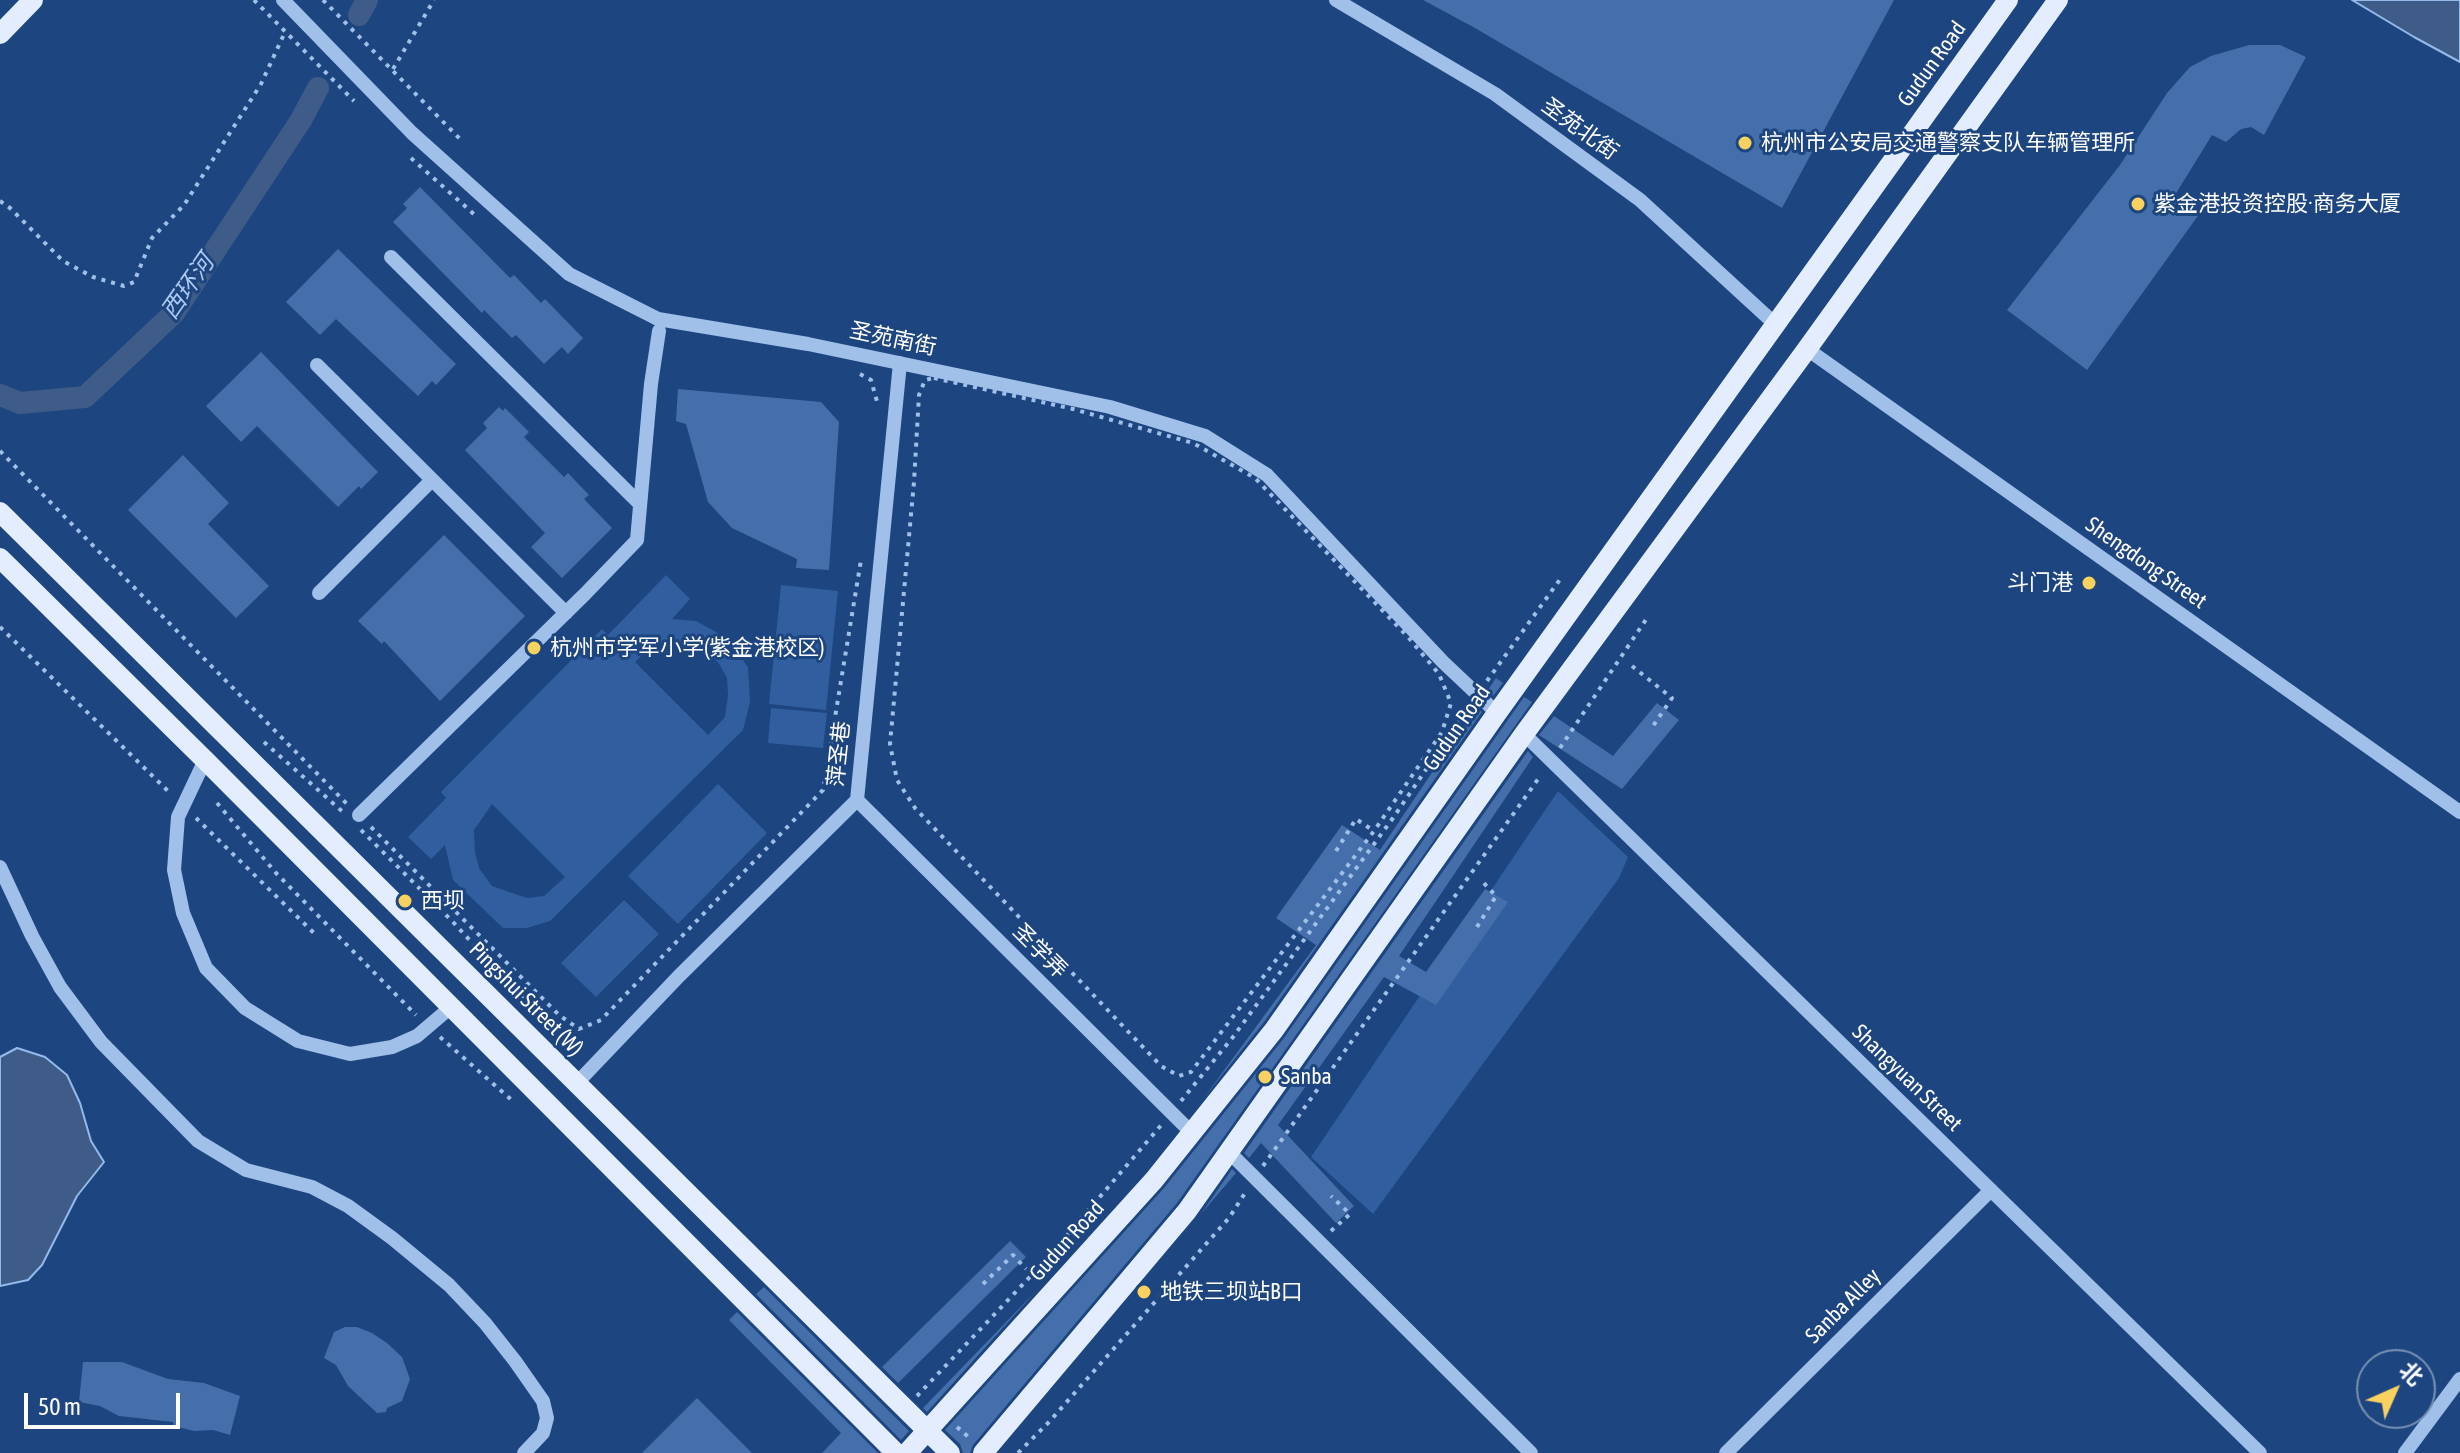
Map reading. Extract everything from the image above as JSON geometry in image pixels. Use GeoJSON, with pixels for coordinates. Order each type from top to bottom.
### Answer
{"type":"FeatureCollection","features":[{"type":"Feature","properties":{"kind":"main road"},"geometry":{"type":"LineString","coordinates":[[0,34],[33,0]]}},
{"type":"Feature","properties":{"kind":"main road","name":"Gudun Road"},"geometry":{"type":"LineString","coordinates":[[907,1453],[1154,1180],[1274,1030],[2008,0]]}},
{"type":"Feature","properties":{"kind":"main road"},"geometry":{"type":"LineString","coordinates":[[983,1453],[1187,1211],[1524,734],[2058,0]]}},
{"type":"Feature","properties":{"kind":"main road","name":"Pingshui Street (W)"},"geometry":{"type":"LineString","coordinates":[[0,512],[950,1453]]}},
{"type":"Feature","properties":{"kind":"main road"},"geometry":{"type":"LineString","coordinates":[[0,558],[896,1453]]}},
{"type":"Feature","properties":{"kind":"street","name":"圣苑南街"},"geometry":{"type":"LineString","coordinates":[[283,0],[412,133],[569,274],[658,319],[808,344],[1110,407],[1205,436],[1267,475],[1497,713]]}},
{"type":"Feature","properties":{"kind":"street","name":"圣苑北街"},"geometry":{"type":"LineString","coordinates":[[1336,0],[1495,94],[1604,173],[1640,200],[1775,324]]}},
{"type":"Feature","properties":{"kind":"street"},"geometry":{"type":"LineString","coordinates":[[391,257],[640,504]]}},
{"type":"Feature","properties":{"kind":"street"},"geometry":{"type":"LineString","coordinates":[[359,815],[637,540],[651,384],[659,331]]}},
{"type":"Feature","properties":{"kind":"street","name":"Shengdong Street"},"geometry":{"type":"LineString","coordinates":[[1807,349],[2460,812]]}},
{"type":"Feature","properties":{"kind":"street","name":"萍圣巷"},"geometry":{"type":"LineString","coordinates":[[576,1084],[679,976],[857,800],[900,363]]}},
{"type":"Feature","properties":{"kind":"street"},"geometry":{"type":"LineString","coordinates":[[317,365],[566,613]]}},
{"type":"Feature","properties":{"kind":"street"},"geometry":{"type":"LineString","coordinates":[[319,593],[432,480]]}},
{"type":"Feature","properties":{"kind":"street","name":"Shangyuan Street"},"geometry":{"type":"LineString","coordinates":[[1524,734],[2260,1453]]}},
{"type":"Feature","properties":{"kind":"street"},"geometry":{"type":"LineString","coordinates":[[205,760],[178,817],[174,870],[183,913],[206,968],[245,1008],[298,1041],[350,1054],[392,1047],[417,1036],[451,1007]]}},
{"type":"Feature","properties":{"kind":"street","name":"圣学弄"},"geometry":{"type":"LineString","coordinates":[[857,800],[1192,1133]]}},
{"type":"Feature","properties":{"kind":"street"},"geometry":{"type":"LineString","coordinates":[[0,867],[60,987],[101,1042],[198,1141],[246,1170],[312,1187],[348,1206],[449,1285],[485,1323],[543,1401],[547,1418],[543,1433],[524,1453]]}},
{"type":"Feature","properties":{"kind":"street"},"geometry":{"type":"LineString","coordinates":[[1229,1152],[1531,1453]]}},
{"type":"Feature","properties":{"kind":"street","name":"Sanba Alley"},"geometry":{"type":"LineString","coordinates":[[1726,1453],[1991,1190]]}},
{"type":"Feature","properties":{"kind":"street"},"geometry":{"type":"LineString","coordinates":[[2405,1453],[2460,1379]]}},
{"type":"Feature","properties":{"kind":"path"},"geometry":{"type":"LineString","coordinates":[[254,0],[363,110]]}},
{"type":"Feature","properties":{"kind":"path"},"geometry":{"type":"LineString","coordinates":[[323,0],[463,142]]}},
{"type":"Feature","properties":{"kind":"path"},"geometry":{"type":"LineString","coordinates":[[393,69],[434,0]]}},
{"type":"Feature","properties":{"kind":"path"},"geometry":{"type":"LineString","coordinates":[[0,201],[63,261],[93,277],[124,286],[134,282],[152,238],[184,205],[261,84],[285,32]]}},
{"type":"Feature","properties":{"kind":"path"},"geometry":{"type":"LineString","coordinates":[[408,154],[430,177]]}},
{"type":"Feature","properties":{"kind":"path"},"geometry":{"type":"LineString","coordinates":[[934,378],[1073,409],[1193,443],[1255,478],[1408,637],[1439,674],[1451,703],[1442,732],[1374,831],[1191,1072],[1179,1076],[1161,1066],[915,808],[897,780],[890,744],[919,395],[925,380],[934,378]]}},
{"type":"Feature","properties":{"kind":"path"},"geometry":{"type":"LineString","coordinates":[[968,1341],[1045,1261],[1233,1037],[1393,818],[1561,578]]}},
{"type":"Feature","properties":{"kind":"path"},"geometry":{"type":"LineString","coordinates":[[1263,1166],[1551,761],[1647,618]]}},
{"type":"Feature","properties":{"kind":"path"},"geometry":{"type":"LineString","coordinates":[[0,627],[317,936]]}},
{"type":"Feature","properties":{"kind":"path"},"geometry":{"type":"LineString","coordinates":[[1632,666],[1672,698],[1653,726]]}},
{"type":"Feature","properties":{"kind":"path"},"geometry":{"type":"LineString","coordinates":[[1336,851],[1356,819],[1374,831]]}},
{"type":"Feature","properties":{"kind":"path"},"geometry":{"type":"LineString","coordinates":[[1477,927],[1496,896],[1481,880]]}},
{"type":"Feature","properties":{"kind":"path"},"geometry":{"type":"LineString","coordinates":[[1018,1453],[1229,1218],[1246,1192]]}},
{"type":"Feature","properties":{"kind":"path"},"geometry":{"type":"LineString","coordinates":[[1322,1221],[1331,1232],[1350,1214],[1331,1196]]}},
{"type":"Feature","properties":{"kind":"path"},"geometry":{"type":"LineString","coordinates":[[983,1284],[1013,1255],[1026,1269]]}},
{"type":"Feature","properties":{"kind":"shaded area"},"geometry":{"type":"Polygon","coordinates":[[[2352,0],[2460,0],[2460,62],[2414,37],[2352,0]]]}},
{"type":"Feature","properties":{"kind":"shaded area"},"geometry":{"type":"Polygon","coordinates":[[[666,575],[690,599],[672,619],[696,621],[727,638],[748,667],[750,702],[743,730],[550,921],[527,928],[503,928],[453,880],[445,845],[431,859],[408,837],[446,798],[441,792],[602,629],[608,635],[666,575]],[[679,641],[650,647],[635,662],[708,735],[725,717],[727,678],[718,662],[701,649],[679,641]],[[492,804],[474,830],[479,868],[492,886],[527,898],[544,896],[565,877],[492,804]]]}},
{"type":"Feature","properties":{"kind":"shaded area"},"geometry":{"type":"Polygon","coordinates":[[[781,585],[838,591],[826,710],[769,704],[781,585]]]}},
{"type":"Feature","properties":{"kind":"shaded area"},"geometry":{"type":"Polygon","coordinates":[[[771,708],[827,713],[823,748],[768,743],[771,708]]]}},
{"type":"Feature","properties":{"kind":"shaded area"},"geometry":{"type":"Polygon","coordinates":[[[718,784],[767,833],[678,924],[628,876],[718,784]]]}},
{"type":"Feature","properties":{"kind":"shaded area"},"geometry":{"type":"Polygon","coordinates":[[[1558,791],[1628,857],[1619,878],[1373,1214],[1311,1157],[1558,791]]]}},
{"type":"Feature","properties":{"kind":"shaded area"},"geometry":{"type":"Polygon","coordinates":[[[624,900],[659,934],[596,997],[561,963],[624,900]]]}},
{"type":"Feature","properties":{"kind":"shaded area"},"geometry":{"type":"Polygon","coordinates":[[[17,1048],[45,1057],[67,1075],[80,1103],[91,1141],[104,1162],[77,1196],[42,1265],[28,1280],[0,1286],[0,1057],[17,1048]]]}},
{"type":"Feature","properties":{"kind":"building","name":"杭州市公安局交通警察支队车辆管理所"},"geometry":{"type":"Polygon","coordinates":[[[1423,0],[1894,0],[1782,208],[1423,0]]]}},
{"type":"Feature","properties":{"kind":"building","name":"紫金港投资控股·商务大厦"},"geometry":{"type":"Polygon","coordinates":[[[2249,45],[2280,45],[2306,57],[2264,135],[2251,127],[2241,129],[2226,142],[2212,135],[2175,195],[2200,213],[2087,370],[2007,310],[2120,165],[2167,93],[2190,67],[2211,56],[2249,45]]]}},
{"type":"Feature","properties":{"kind":"building"},"geometry":{"type":"Polygon","coordinates":[[[420,187],[510,278],[514,275],[541,303],[545,299],[583,338],[568,354],[562,347],[544,364],[516,335],[512,338],[484,310],[482,313],[393,222],[407,208],[403,204],[420,187]]]}},
{"type":"Feature","properties":{"kind":"building"},"geometry":{"type":"Polygon","coordinates":[[[338,249],[456,364],[436,385],[432,381],[418,396],[336,319],[320,335],[286,302],[338,249]]]}},
{"type":"Feature","properties":{"kind":"building"},"geometry":{"type":"Polygon","coordinates":[[[261,352],[378,472],[338,507],[257,426],[241,442],[206,406],[261,352]]]}},
{"type":"Feature","properties":{"kind":"building"},"geometry":{"type":"Polygon","coordinates":[[[678,389],[821,402],[839,422],[829,570],[796,568],[797,559],[732,528],[708,502],[686,424],[676,421],[678,389]]]}},
{"type":"Feature","properties":{"kind":"building"},"geometry":{"type":"Polygon","coordinates":[[[499,407],[503,411],[505,408],[529,432],[524,437],[564,477],[568,473],[589,495],[584,499],[612,528],[562,578],[531,547],[545,533],[465,450],[487,428],[483,423],[499,407]]]}},
{"type":"Feature","properties":{"kind":"building"},"geometry":{"type":"Polygon","coordinates":[[[183,455],[229,503],[208,524],[269,586],[236,618],[128,510],[183,455]]]}},
{"type":"Feature","properties":{"kind":"building"},"geometry":{"type":"Polygon","coordinates":[[[444,535],[525,616],[440,701],[384,641],[382,644],[358,621],[444,535]]]}},
{"type":"Feature","properties":{"kind":"building"},"geometry":{"type":"Polygon","coordinates":[[[1496,678],[1503,683],[1493,696],[1488,690],[1496,678]]]}},
{"type":"Feature","properties":{"kind":"building"},"geometry":{"type":"Polygon","coordinates":[[[1524,697],[1532,702],[1177,1203],[973,1445],[970,1453],[963,1453],[960,1444],[945,1430],[1164,1188],[1284,1038],[1524,697]]]}},
{"type":"Feature","properties":{"kind":"building"},"geometry":{"type":"Polygon","coordinates":[[[1657,703],[1679,720],[1622,789],[1539,735],[1554,716],[1613,756],[1657,703]]]}},
{"type":"Feature","properties":{"kind":"building"},"geometry":{"type":"Polygon","coordinates":[[[1476,707],[1482,712],[1264,1022],[1203,1099],[1316,945],[1276,918],[1342,825],[1380,850],[1476,707]]]}},
{"type":"Feature","properties":{"kind":"building"},"geometry":{"type":"Polygon","coordinates":[[[1528,751],[1533,757],[1399,956],[1426,972],[1485,889],[1508,902],[1436,1005],[1384,977],[1278,1125],[1354,1206],[1336,1223],[1261,1143],[1249,1158],[1244,1153],[1528,751]]]}},
{"type":"Feature","properties":{"kind":"building"},"geometry":{"type":"Polygon","coordinates":[[[1232,1169],[1236,1173],[1201,1214],[1232,1169]]]}},
{"type":"Feature","properties":{"kind":"building"},"geometry":{"type":"Polygon","coordinates":[[[1010,1241],[1026,1257],[898,1383],[882,1367],[1010,1241]]]}},
{"type":"Feature","properties":{"kind":"building"},"geometry":{"type":"Polygon","coordinates":[[[764,1287],[909,1431],[901,1440],[756,1294],[764,1287]]]}},
{"type":"Feature","properties":{"kind":"building"},"geometry":{"type":"Polygon","coordinates":[[[1038,1289],[927,1412],[923,1408],[1038,1289]]]}},
{"type":"Feature","properties":{"kind":"building"},"geometry":{"type":"Polygon","coordinates":[[[737,1312],[878,1453],[822,1453],[841,1433],[729,1320],[737,1312]]]}},
{"type":"Feature","properties":{"kind":"building"},"geometry":{"type":"Polygon","coordinates":[[[345,1327],[357,1327],[372,1333],[402,1357],[410,1379],[402,1401],[387,1408],[386,1412],[377,1413],[348,1386],[336,1365],[324,1358],[334,1332],[345,1327]]]}},
{"type":"Feature","properties":{"kind":"building"},"geometry":{"type":"Polygon","coordinates":[[[83,1362],[122,1362],[168,1379],[204,1383],[240,1396],[230,1435],[213,1430],[194,1431],[174,1426],[173,1422],[119,1416],[100,1406],[79,1402],[83,1362]]]}},
{"type":"Feature","properties":{"kind":"building"},"geometry":{"type":"Polygon","coordinates":[[[697,1398],[752,1453],[642,1453],[697,1398]]]}},
{"type":"Feature","properties":{"kind":"waterway","name":"西环河"},"geometry":{"type":"LineString","coordinates":[[359,15],[367,0]]}},
{"type":"Feature","properties":{"kind":"waterway","name":"西环河"},"geometry":{"type":"LineString","coordinates":[[0,395],[20,403],[85,397],[174,313],[301,120],[318,88]]}},
{"type":"Feature","properties":{"kind":"place","name":"杭州市公安局交通警察支队车辆管理所"},"geometry":{"type":"Point","coordinates":[1745,143]}},
{"type":"Feature","properties":{"kind":"place","name":"紫金港投资控股·商务大厦"},"geometry":{"type":"Point","coordinates":[2138,204]}},
{"type":"Feature","properties":{"kind":"place","name":"斗门港"},"geometry":{"type":"Point","coordinates":[2089,583]}},
{"type":"Feature","properties":{"kind":"place","name":"杭州市学军小学(紫金港校区)"},"geometry":{"type":"Point","coordinates":[534,648]}},
{"type":"Feature","properties":{"kind":"place","name":"西坝"},"geometry":{"type":"Point","coordinates":[405,901]}},
{"type":"Feature","properties":{"kind":"place","name":"Sanba"},"geometry":{"type":"Point","coordinates":[1265,1077]}},
{"type":"Feature","properties":{"kind":"place","name":"地铁三坝站B口"},"geometry":{"type":"Point","coordinates":[1144,1292]}}]}
